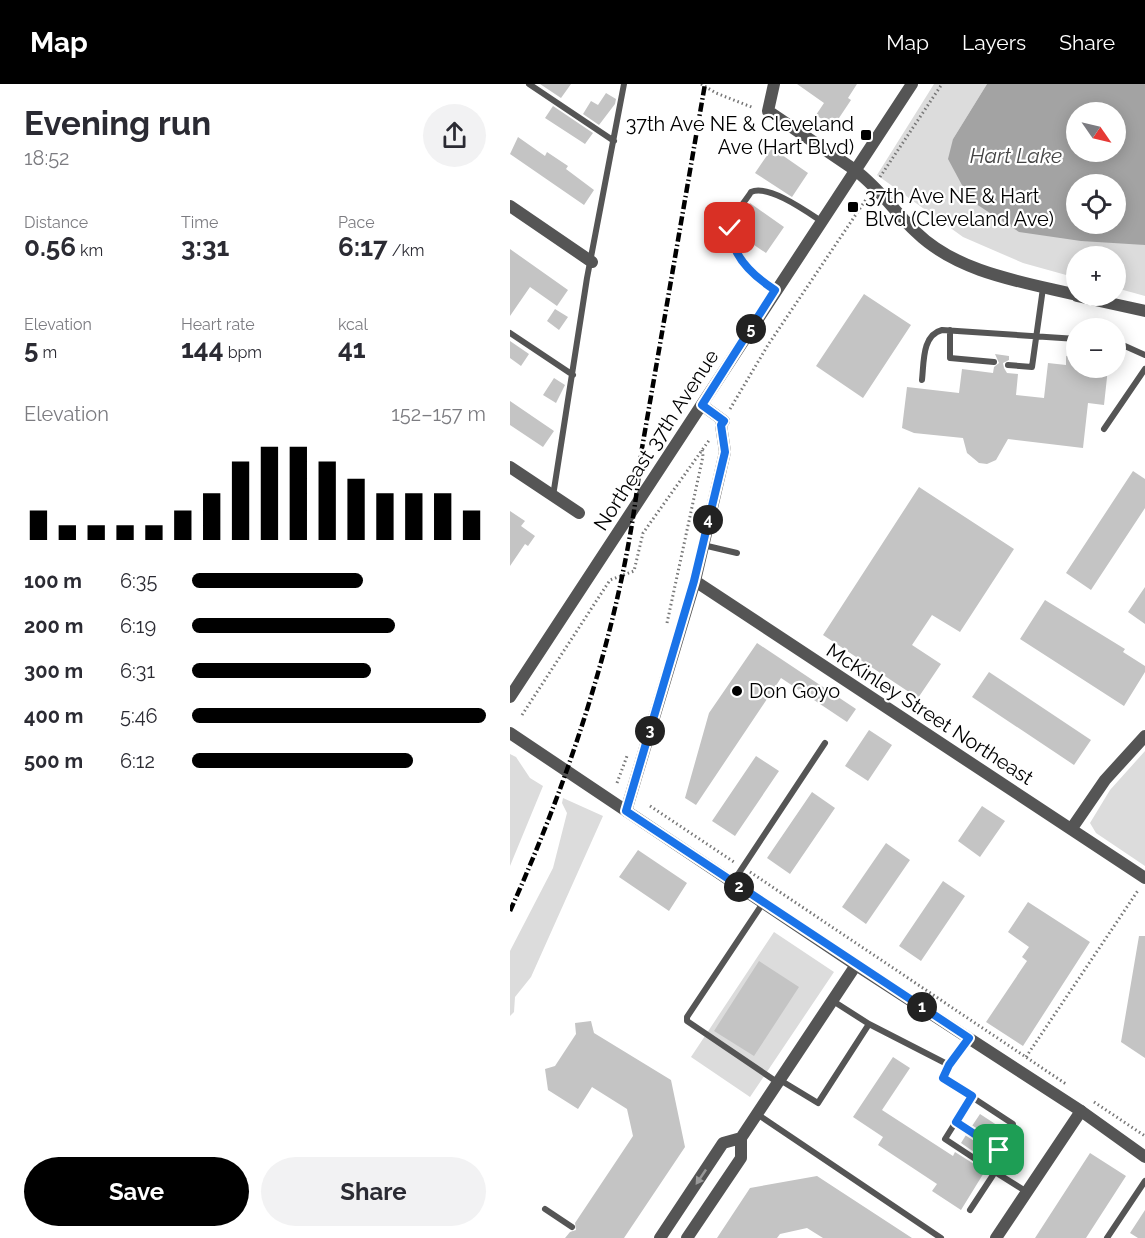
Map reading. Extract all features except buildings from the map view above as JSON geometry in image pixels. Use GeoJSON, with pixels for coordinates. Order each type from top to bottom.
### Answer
{"type":"FeatureCollection","features":[{"type":"Feature","properties":{"kind":"street"},"geometry":{"type":"LineString","coordinates":[[774,84],[768,111],[875,185],[917,233],[954,258],[993,275],[1066,293]]}},
{"type":"Feature","properties":{"kind":"street","name":"Northeast 37th Avenue"},"geometry":{"type":"LineString","coordinates":[[510,697],[702,405],[820,220],[912,84]]}},
{"type":"Feature","properties":{"kind":"street"},"geometry":{"type":"LineString","coordinates":[[510,206],[592,262]]}},
{"type":"Feature","properties":{"kind":"street"},"geometry":{"type":"LineString","coordinates":[[1122,306],[1145,311]]}},
{"type":"Feature","properties":{"kind":"street"},"geometry":{"type":"LineString","coordinates":[[626,811],[694,581],[725,452],[721,425],[724,421],[702,405]]}},
{"type":"Feature","properties":{"kind":"street"},"geometry":{"type":"LineString","coordinates":[[510,467],[579,513]]}},
{"type":"Feature","properties":{"kind":"street","name":"McKinley Street Northeast"},"geometry":{"type":"LineString","coordinates":[[694,581],[1072,828],[1145,879]]}},
{"type":"Feature","properties":{"kind":"street"},"geometry":{"type":"LineString","coordinates":[[510,734],[1081,1111],[1145,1157]]}},
{"type":"Feature","properties":{"kind":"street"},"geometry":{"type":"LineString","coordinates":[[1072,828],[1105,780],[1145,736]]}},
{"type":"Feature","properties":{"kind":"street"},"geometry":{"type":"LineString","coordinates":[[687,1238],[741,1158],[741,1138],[856,964]]}},
{"type":"Feature","properties":{"kind":"street"},"geometry":{"type":"LineString","coordinates":[[996,1238],[1081,1111]]}},
{"type":"Feature","properties":{"kind":"street"},"geometry":{"type":"LineString","coordinates":[[660,1238],[723,1143],[741,1138]]}},
{"type":"Feature","properties":{"kind":"lane"},"geometry":{"type":"LineString","coordinates":[[529,84],[614,141]]}},
{"type":"Feature","properties":{"kind":"lane"},"geometry":{"type":"LineString","coordinates":[[553,496],[587,278],[592,262],[624,84]]}},
{"type":"Feature","properties":{"kind":"lane"},"geometry":{"type":"LineString","coordinates":[[775,290],[761,280],[737,253],[731,243],[731,221],[751,192],[756,190],[769,192],[820,220]]}},
{"type":"Feature","properties":{"kind":"lane"},"geometry":{"type":"LineString","coordinates":[[1008,364],[1032,367],[1043,287]]}},
{"type":"Feature","properties":{"kind":"lane"},"geometry":{"type":"LineString","coordinates":[[950,330],[950,358],[994,362]]}},
{"type":"Feature","properties":{"kind":"lane"},"geometry":{"type":"LineString","coordinates":[[922,380],[927,340],[935,332],[950,330],[1066,338]]}},
{"type":"Feature","properties":{"kind":"lane"},"geometry":{"type":"LineString","coordinates":[[510,333],[573,375]]}},
{"type":"Feature","properties":{"kind":"lane"},"geometry":{"type":"LineString","coordinates":[[1126,346],[1145,355]]}},
{"type":"Feature","properties":{"kind":"lane"},"geometry":{"type":"LineString","coordinates":[[1104,429],[1145,369]]}},
{"type":"Feature","properties":{"kind":"lane"},"geometry":{"type":"LineString","coordinates":[[702,544],[737,553]]}},
{"type":"Feature","properties":{"kind":"lane"},"geometry":{"type":"LineString","coordinates":[[733,882],[825,743]]}},
{"type":"Feature","properties":{"kind":"lane"},"geometry":{"type":"LineString","coordinates":[[763,903],[687,1017],[687,1021],[779,1081],[818,1103],[868,1024]]}},
{"type":"Feature","properties":{"kind":"lane"},"geometry":{"type":"LineString","coordinates":[[833,1001],[868,1024],[949,1065]]}},
{"type":"Feature","properties":{"kind":"lane"},"geometry":{"type":"LineString","coordinates":[[969,1038],[949,1065],[943,1078],[1013,1124],[1015,1142],[970,1210]]}},
{"type":"Feature","properties":{"kind":"lane"},"geometry":{"type":"LineString","coordinates":[[972,1096],[945,1139],[1027,1192]]}},
{"type":"Feature","properties":{"kind":"lane"},"geometry":{"type":"LineString","coordinates":[[757,1114],[941,1238]]}},
{"type":"Feature","properties":{"kind":"lane"},"geometry":{"type":"LineString","coordinates":[[956,1122],[1006,1155]]}},
{"type":"Feature","properties":{"kind":"lane"},"geometry":{"type":"LineString","coordinates":[[1108,1238],[1145,1181]]}},
{"type":"Feature","properties":{"kind":"lane"},"geometry":{"type":"LineString","coordinates":[[544,1209],[572,1227]]}},
{"type":"Feature","properties":{"kind":"path"},"geometry":{"type":"LineString","coordinates":[[701,84],[716,93],[754,108]]}},
{"type":"Feature","properties":{"kind":"path"},"geometry":{"type":"LineString","coordinates":[[736,398],[768,345],[942,84]]}},
{"type":"Feature","properties":{"kind":"path"},"geometry":{"type":"LineString","coordinates":[[522,715],[610,580],[634,571],[642,533],[702,449],[704,456],[666,627]]}},
{"type":"Feature","properties":{"kind":"path"},"geometry":{"type":"LineString","coordinates":[[617,783],[630,749]]}},
{"type":"Feature","properties":{"kind":"path"},"geometry":{"type":"LineString","coordinates":[[650,806],[1071,1087]]}},
{"type":"Feature","properties":{"kind":"path"},"geometry":{"type":"LineString","coordinates":[[1026,1057],[1145,879]]}},
{"type":"Feature","properties":{"kind":"path"},"geometry":{"type":"LineString","coordinates":[[1089,1099],[1145,1136]]}},
{"type":"Feature","properties":{"kind":"shaded area"},"geometry":{"type":"Polygon","coordinates":[[[934,84],[987,84],[953,139],[970,200],[1066,225],[1066,234],[1102,234],[1145,245],[1145,296],[1126,291],[1126,246],[1066,246],[1066,275],[1023,263],[963,237],[877,175],[934,84]]]}},
{"type":"Feature","properties":{"kind":"shaded area"},"geometry":{"type":"Polygon","coordinates":[[[1145,751],[1145,866],[1096,833],[1090,823],[1110,790],[1145,751]]]}},
{"type":"Feature","properties":{"kind":"shaded area"},"geometry":{"type":"Polygon","coordinates":[[[510,754],[516,757],[530,778],[543,786],[510,866],[510,754]]]}},
{"type":"Feature","properties":{"kind":"shaded area"},"geometry":{"type":"Polygon","coordinates":[[[563,798],[603,816],[531,977],[515,997],[514,1012],[510,1016],[510,951],[553,868],[567,813],[562,803],[563,798]]]}},
{"type":"Feature","properties":{"kind":"shaded area"},"geometry":{"type":"Polygon","coordinates":[[[774,932],[834,972],[750,1097],[691,1057],[774,932]]]}},
{"type":"Feature","properties":{"kind":"water","name":"Hart Lake"},"geometry":{"type":"Polygon","coordinates":[[[987,84],[1145,84],[1145,245],[1081,241],[1019,232],[970,200],[948,159],[953,139],[987,84]]]}},
{"type":"Feature","properties":{"kind":"railway"},"geometry":{"type":"LineString","coordinates":[[510,911],[555,802],[594,687],[610,628],[634,511],[641,454],[705,84]]}},
{"type":"Feature","properties":{"kind":"place","name":"37th Ave NE & Cleveland Ave (Hart Blvd)"},"geometry":{"type":"Point","coordinates":[866,135]}},
{"type":"Feature","properties":{"kind":"place","name":"37th Ave NE & Hart Blvd (Cleveland Ave)"},"geometry":{"type":"Point","coordinates":[853,207]}},
{"type":"Feature","properties":{"kind":"place","name":"Don Goyo"},"geometry":{"type":"Point","coordinates":[737,691]}},
{"type":"Feature","properties":{"kind":"route"},"geometry":{"type":"LineString","coordinates":[[730,228],[731,243],[742,260],[761,280],[775,290],[702,405],[724,421],[721,425],[725,452],[694,581],[626,811],[969,1038],[949,1065],[943,1078],[972,1096],[956,1122],[999,1150]]}}]}
